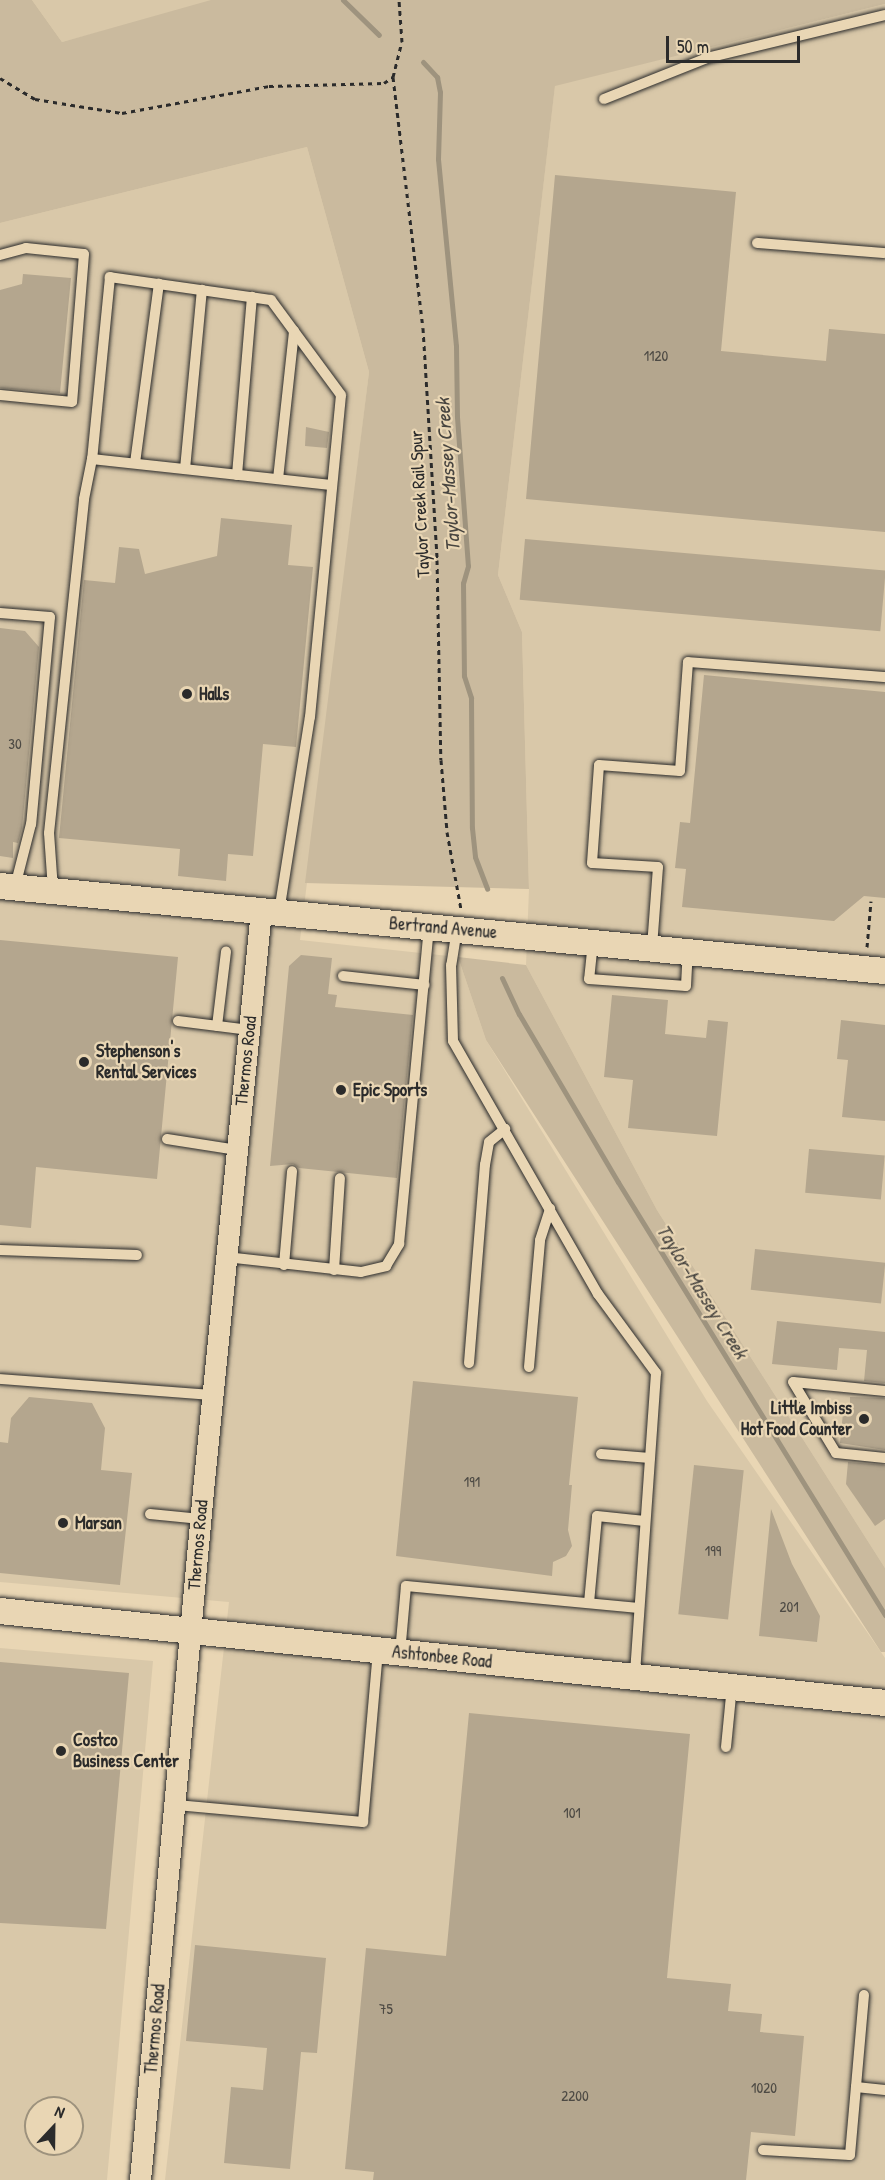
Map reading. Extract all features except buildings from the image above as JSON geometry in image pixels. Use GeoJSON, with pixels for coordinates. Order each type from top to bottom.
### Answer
{"type":"FeatureCollection","features":[{"type":"Feature","properties":{"kind":"street","name":"Bertrand Avenue"},"geometry":{"type":"LineString","coordinates":[[8,887],[875,970]]}},
{"type":"Feature","properties":{"kind":"street","name":"Thermos Road"},"geometry":{"type":"LineString","coordinates":[[140,2180],[249,1030],[270,911]]}},
{"type":"Feature","properties":{"kind":"street","name":"Ashtonbee Road"},"geometry":{"type":"LineString","coordinates":[[0,1611],[191,1629],[389,1652],[885,1703]]}},
{"type":"Feature","properties":{"kind":"lane"},"geometry":{"type":"LineString","coordinates":[[604,99],[707,58],[885,15]]}},
{"type":"Feature","properties":{"kind":"lane"},"geometry":{"type":"LineString","coordinates":[[757,243],[885,253]]}},
{"type":"Feature","properties":{"kind":"lane"},"geometry":{"type":"LineString","coordinates":[[0,255],[26,248],[84,254],[72,402],[0,395]]}},
{"type":"Feature","properties":{"kind":"lane"},"geometry":{"type":"LineString","coordinates":[[53,891],[49,833],[84,499],[92,459],[110,277],[271,300],[341,395],[310,717],[270,911]]}},
{"type":"Feature","properties":{"kind":"lane"},"geometry":{"type":"LineString","coordinates":[[135,463],[159,284]]}},
{"type":"Feature","properties":{"kind":"lane"},"geometry":{"type":"LineString","coordinates":[[185,469],[202,290]]}},
{"type":"Feature","properties":{"kind":"lane"},"geometry":{"type":"LineString","coordinates":[[237,475],[252,297]]}},
{"type":"Feature","properties":{"kind":"lane"},"geometry":{"type":"LineString","coordinates":[[278,479],[294,331]]}},
{"type":"Feature","properties":{"kind":"lane"},"geometry":{"type":"LineString","coordinates":[[92,459],[332,485]]}},
{"type":"Feature","properties":{"kind":"lane"},"geometry":{"type":"LineString","coordinates":[[0,613],[50,617],[32,824],[8,887]]}},
{"type":"Feature","properties":{"kind":"lane"},"geometry":{"type":"LineString","coordinates":[[652,947],[658,867],[592,863],[599,765],[680,771],[688,662],[885,677]]}},
{"type":"Feature","properties":{"kind":"lane"},"geometry":{"type":"LineString","coordinates":[[226,1257],[361,1272],[386,1266],[399,1244],[429,926]]}},
{"type":"Feature","properties":{"kind":"lane"},"geometry":{"type":"LineString","coordinates":[[457,929],[451,965],[453,1041],[598,1294],[656,1372],[635,1676]]}},
{"type":"Feature","properties":{"kind":"lane"},"geometry":{"type":"LineString","coordinates":[[593,942],[589,980],[686,986],[688,951]]}},
{"type":"Feature","properties":{"kind":"lane"},"geometry":{"type":"LineString","coordinates":[[218,1026],[226,951]]}},
{"type":"Feature","properties":{"kind":"lane"},"geometry":{"type":"LineString","coordinates":[[343,976],[425,985]]}},
{"type":"Feature","properties":{"kind":"lane"},"geometry":{"type":"LineString","coordinates":[[178,1021],[249,1030]]}},
{"type":"Feature","properties":{"kind":"lane"},"geometry":{"type":"LineString","coordinates":[[469,1364],[485,1165],[489,1142],[505,1129]]}},
{"type":"Feature","properties":{"kind":"lane"},"geometry":{"type":"LineString","coordinates":[[167,1139],[237,1150]]}},
{"type":"Feature","properties":{"kind":"lane"},"geometry":{"type":"LineString","coordinates":[[284,1265],[292,1171]]}},
{"type":"Feature","properties":{"kind":"lane"},"geometry":{"type":"LineString","coordinates":[[334,1270],[340,1178]]}},
{"type":"Feature","properties":{"kind":"lane"},"geometry":{"type":"LineString","coordinates":[[529,1367],[540,1240],[550,1209]]}},
{"type":"Feature","properties":{"kind":"lane"},"geometry":{"type":"LineString","coordinates":[[0,1250],[137,1255]]}},
{"type":"Feature","properties":{"kind":"lane"},"geometry":{"type":"LineString","coordinates":[[0,1379],[213,1395]]}},
{"type":"Feature","properties":{"kind":"lane"},"geometry":{"type":"LineString","coordinates":[[885,1391],[793,1382],[836,1453],[885,1458]]}},
{"type":"Feature","properties":{"kind":"lane"},"geometry":{"type":"LineString","coordinates":[[601,1454],[650,1458]]}},
{"type":"Feature","properties":{"kind":"lane"},"geometry":{"type":"LineString","coordinates":[[150,1514],[201,1519]]}},
{"type":"Feature","properties":{"kind":"lane"},"geometry":{"type":"LineString","coordinates":[[589,1603],[597,1516],[645,1521]]}},
{"type":"Feature","properties":{"kind":"lane"},"geometry":{"type":"LineString","coordinates":[[176,1805],[363,1822],[389,1652],[406,1586],[639,1608]]}},
{"type":"Feature","properties":{"kind":"lane"},"geometry":{"type":"LineString","coordinates":[[726,1747],[732,1686]]}},
{"type":"Feature","properties":{"kind":"lane"},"geometry":{"type":"LineString","coordinates":[[763,2150],[850,2155],[864,1995]]}},
{"type":"Feature","properties":{"kind":"lane"},"geometry":{"type":"LineString","coordinates":[[856,2087],[885,2090]]}},
{"type":"Feature","properties":{"kind":"path"},"geometry":{"type":"LineString","coordinates":[[0,78],[35,99],[122,113],[269,86],[384,83],[393,77],[402,42],[399,0]]}},
{"type":"Feature","properties":{"kind":"path","name":"Taylor Creek Rail Spur"},"geometry":{"type":"LineString","coordinates":[[393,77],[423,328],[437,560],[441,760],[447,832],[461,908],[457,929]]}},
{"type":"Feature","properties":{"kind":"path"},"geometry":{"type":"LineString","coordinates":[[871,901],[875,970]]}},
{"type":"Feature","properties":{"kind":"shaded area"},"geometry":{"type":"Polygon","coordinates":[[[0,0],[32,0],[62,42],[211,0],[885,0],[885,4],[555,86],[498,575],[522,632],[529,889],[305,883],[369,372],[307,147],[0,223],[0,0]]]}},
{"type":"Feature","properties":{"kind":"shaded area"},"geometry":{"type":"Polygon","coordinates":[[[32,0],[211,0],[212,2],[62,42],[32,0]]]}},
{"type":"Feature","properties":{"kind":"shaded area"},"geometry":{"type":"Polygon","coordinates":[[[885,4],[885,1568],[657,1210],[526,965],[529,889],[522,632],[498,575],[555,85],[885,4]]]}},
{"type":"Feature","properties":{"kind":"shaded area"},"geometry":{"type":"Polygon","coordinates":[[[307,147],[369,372],[300,940],[458,957],[486,1040],[707,1401],[885,1658],[885,2180],[165,2180],[229,1602],[0,1582],[0,223],[307,147]]]}},
{"type":"Feature","properties":{"kind":"shaded area"},"geometry":{"type":"Polygon","coordinates":[[[458,957],[526,965],[657,1210],[885,1568],[885,1652],[881,1652],[486,1040],[458,957]]]}},
{"type":"Feature","properties":{"kind":"shaded area"},"geometry":{"type":"Polygon","coordinates":[[[0,1648],[153,1661],[107,2180],[0,2180],[0,1648]]]}},
{"type":"Feature","properties":{"kind":"waterway","name":"Taylor-Massey Creek"},"geometry":{"type":"LineString","coordinates":[[343,0],[379,35]]}},
{"type":"Feature","properties":{"kind":"waterway","name":"Taylor-Massey Creek"},"geometry":{"type":"LineString","coordinates":[[423,62],[437,77],[440,92],[438,159],[456,346],[457,417],[468,566],[463,583],[464,676],[471,698],[472,828],[475,857],[487,889]]}},
{"type":"Feature","properties":{"kind":"waterway","name":"Taylor-Massey Creek"},"geometry":{"type":"LineString","coordinates":[[502,978],[519,1014],[618,1182],[885,1615]]}},
{"type":"Feature","properties":{"kind":"place","name":"Halls"},"geometry":{"type":"Point","coordinates":[187,694]}},
{"type":"Feature","properties":{"kind":"place","name":"Stephenson's Rental Services"},"geometry":{"type":"Point","coordinates":[84,1062]}},
{"type":"Feature","properties":{"kind":"place","name":"Epic Sports"},"geometry":{"type":"Point","coordinates":[341,1090]}},
{"type":"Feature","properties":{"kind":"place","name":"Little Imbiss Hot Food Counter"},"geometry":{"type":"Point","coordinates":[864,1419]}},
{"type":"Feature","properties":{"kind":"place","name":"Marsan"},"geometry":{"type":"Point","coordinates":[63,1523]}},
{"type":"Feature","properties":{"kind":"place","name":"Costco Business Center"},"geometry":{"type":"Point","coordinates":[61,1751]}}]}
